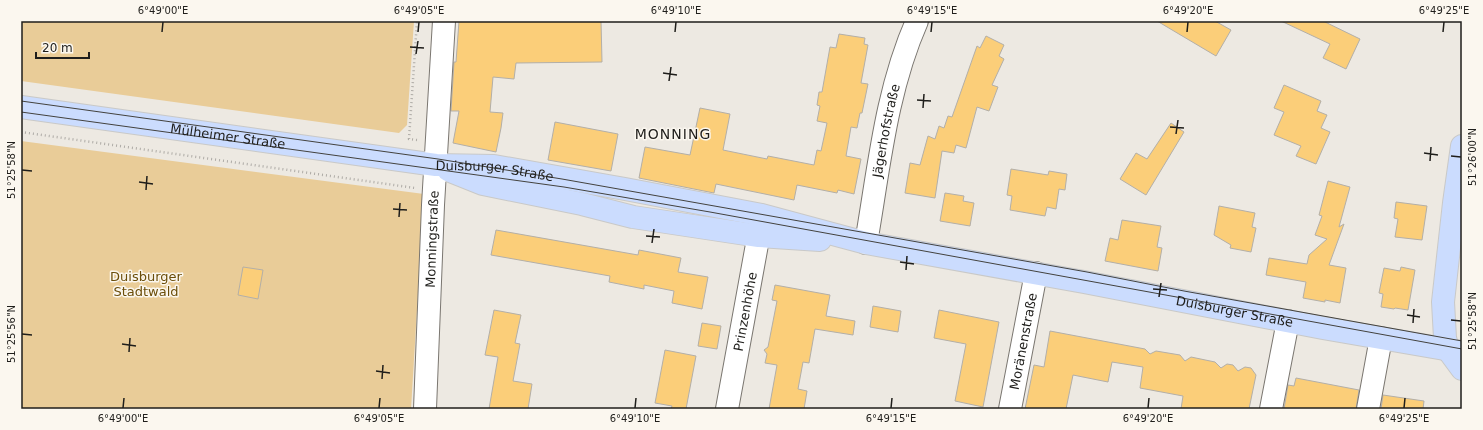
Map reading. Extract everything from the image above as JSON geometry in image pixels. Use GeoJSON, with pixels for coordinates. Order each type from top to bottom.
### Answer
{"type":"FeatureCollection","features":[{"type":"Feature","properties":{"kind":"main road","name":"Mülheimer Straße"},"geometry":{"type":"LineString","coordinates":[[21,107],[437,154]]}},
{"type":"Feature","properties":{"kind":"main road"},"geometry":{"type":"LineString","coordinates":[[1462,146],[1443,302],[1445,338],[1455,351],[1462,369]]}},
{"type":"Feature","properties":{"kind":"main road","name":"Duisburger Straße"},"geometry":{"type":"LineString","coordinates":[[437,154],[494,166],[762,215],[866,243],[1455,351]]}},
{"type":"Feature","properties":{"kind":"main road","name":"Duisburger Straße"},"geometry":{"type":"LineString","coordinates":[[437,154],[483,184],[633,217],[759,236],[866,243]]}},
{"type":"Feature","properties":{"kind":"street","name":"Monningstraße"},"geometry":{"type":"LineString","coordinates":[[425,409],[434,191],[444,21]]}},
{"type":"Feature","properties":{"kind":"street","name":"Jägerhofstraße"},"geometry":{"type":"LineString","coordinates":[[866,243],[880,156],[896,80],[917,21]]}},
{"type":"Feature","properties":{"kind":"street"},"geometry":{"type":"LineString","coordinates":[[615,212],[625,189]]}},
{"type":"Feature","properties":{"kind":"street","name":"Prinzenhöhe"},"geometry":{"type":"LineString","coordinates":[[727,409],[762,215]]}},
{"type":"Feature","properties":{"kind":"street","name":"Moränenstraße"},"geometry":{"type":"LineString","coordinates":[[1010,409],[1036,273]]}},
{"type":"Feature","properties":{"kind":"street"},"geometry":{"type":"LineString","coordinates":[[1271,409],[1288,321]]}},
{"type":"Feature","properties":{"kind":"street"},"geometry":{"type":"LineString","coordinates":[[1368,409],[1381,338]]}},
{"type":"Feature","properties":{"kind":"path"},"geometry":{"type":"LineString","coordinates":[[417,21],[409,139],[437,154]]}},
{"type":"Feature","properties":{"kind":"path"},"geometry":{"type":"LineString","coordinates":[[21,132],[434,191]]}},
{"type":"Feature","properties":{"kind":"green space"},"geometry":{"type":"Polygon","coordinates":[[[21,21],[414,21],[407,125],[399,133],[21,81],[21,21]]]}},
{"type":"Feature","properties":{"kind":"green space","name":"Duisburger Stadtwald"},"geometry":{"type":"Polygon","coordinates":[[[21,141],[424,194],[411,409],[21,409],[21,141]]]}},
{"type":"Feature","properties":{"kind":"building"},"geometry":{"type":"Polygon","coordinates":[[[459,21],[601,21],[602,62],[516,63],[514,79],[493,77],[490,112],[503,113],[496,152],[453,143],[459,111],[451,111],[454,62],[456,62],[459,21]]]}},
{"type":"Feature","properties":{"kind":"building"},"geometry":{"type":"Polygon","coordinates":[[[1157,21],[1215,21],[1231,30],[1216,56],[1157,21]]]}},
{"type":"Feature","properties":{"kind":"building"},"geometry":{"type":"Polygon","coordinates":[[[1281,21],[1323,21],[1360,39],[1346,69],[1323,58],[1330,44],[1281,21]]]}},
{"type":"Feature","properties":{"kind":"building"},"geometry":{"type":"Polygon","coordinates":[[[839,34],[865,38],[864,44],[868,45],[861,83],[868,84],[862,113],[860,113],[857,128],[851,127],[846,156],[861,159],[854,194],[838,190],[837,193],[797,185],[794,200],[716,184],[714,193],[639,178],[645,147],[690,155],[700,108],[730,114],[723,150],[767,159],[768,156],[814,165],[817,150],[821,151],[827,123],[817,121],[820,106],[817,105],[819,92],[822,92],[830,47],[836,48],[839,34]]]}},
{"type":"Feature","properties":{"kind":"building"},"geometry":{"type":"Polygon","coordinates":[[[986,36],[1004,45],[999,56],[1004,59],[992,85],[998,87],[989,111],[977,107],[966,148],[956,145],[954,153],[942,151],[935,198],[905,193],[910,163],[920,165],[928,136],[935,139],[939,126],[944,128],[948,116],[952,117],[977,46],[980,48],[986,36]]]}},
{"type":"Feature","properties":{"kind":"building"},"geometry":{"type":"Polygon","coordinates":[[[1284,85],[1321,101],[1317,111],[1327,115],[1321,128],[1330,132],[1316,164],[1296,156],[1301,146],[1274,135],[1284,112],[1274,108],[1284,85]]]}},
{"type":"Feature","properties":{"kind":"building"},"geometry":{"type":"Polygon","coordinates":[[[555,122],[618,134],[611,171],[548,160],[555,122]]]}},
{"type":"Feature","properties":{"kind":"building"},"geometry":{"type":"Polygon","coordinates":[[[1171,123],[1184,132],[1146,195],[1120,179],[1136,153],[1147,159],[1171,123]]]}},
{"type":"Feature","properties":{"kind":"building"},"geometry":{"type":"Polygon","coordinates":[[[1011,169],[1048,175],[1049,171],[1067,174],[1065,190],[1059,189],[1056,209],[1047,207],[1045,216],[1010,210],[1012,196],[1007,195],[1011,169]]]}},
{"type":"Feature","properties":{"kind":"building"},"geometry":{"type":"Polygon","coordinates":[[[1328,181],[1350,187],[1339,227],[1344,224],[1329,265],[1346,268],[1340,303],[1303,298],[1306,282],[1266,275],[1269,258],[1307,264],[1309,255],[1327,239],[1315,235],[1322,216],[1319,215],[1328,181]]]}},
{"type":"Feature","properties":{"kind":"building"},"geometry":{"type":"Polygon","coordinates":[[[945,193],[964,196],[963,201],[974,203],[970,226],[940,221],[945,193]]]}},
{"type":"Feature","properties":{"kind":"building"},"geometry":{"type":"Polygon","coordinates":[[[1396,202],[1427,206],[1422,240],[1395,237],[1398,219],[1394,218],[1396,202]]]}},
{"type":"Feature","properties":{"kind":"building"},"geometry":{"type":"Polygon","coordinates":[[[1219,206],[1255,213],[1252,227],[1256,228],[1251,252],[1230,248],[1231,245],[1214,235],[1219,206]]]}},
{"type":"Feature","properties":{"kind":"building"},"geometry":{"type":"Polygon","coordinates":[[[1122,220],[1161,226],[1157,247],[1162,248],[1158,271],[1105,261],[1110,238],[1118,240],[1122,220]]]}},
{"type":"Feature","properties":{"kind":"building"},"geometry":{"type":"Polygon","coordinates":[[[496,230],[638,255],[639,250],[681,258],[678,272],[708,277],[702,309],[672,303],[674,291],[644,285],[644,289],[609,282],[610,276],[491,255],[496,230]]]}},
{"type":"Feature","properties":{"kind":"building"},"geometry":{"type":"Polygon","coordinates":[[[243,267],[263,270],[258,299],[238,295],[243,267]]]}},
{"type":"Feature","properties":{"kind":"building"},"geometry":{"type":"Polygon","coordinates":[[[1401,267],[1415,270],[1408,310],[1381,307],[1383,294],[1379,293],[1384,268],[1400,271],[1401,267]]]}},
{"type":"Feature","properties":{"kind":"building"},"geometry":{"type":"Polygon","coordinates":[[[775,285],[830,295],[826,316],[855,321],[853,335],[815,329],[809,363],[803,362],[798,389],[807,391],[804,409],[769,409],[777,365],[765,363],[767,354],[764,350],[768,347],[777,301],[772,300],[775,285]]]}},
{"type":"Feature","properties":{"kind":"building"},"geometry":{"type":"Polygon","coordinates":[[[873,306],[901,311],[898,332],[870,327],[873,306]]]}},
{"type":"Feature","properties":{"kind":"building"},"geometry":{"type":"Polygon","coordinates":[[[494,310],[521,315],[515,343],[520,344],[513,381],[532,384],[528,409],[489,409],[498,357],[485,355],[494,310]]]}},
{"type":"Feature","properties":{"kind":"building"},"geometry":{"type":"Polygon","coordinates":[[[939,310],[999,322],[983,407],[955,401],[966,344],[934,338],[939,310]]]}},
{"type":"Feature","properties":{"kind":"building"},"geometry":{"type":"Polygon","coordinates":[[[702,323],[721,326],[717,349],[698,346],[702,323]]]}},
{"type":"Feature","properties":{"kind":"building"},"geometry":{"type":"Polygon","coordinates":[[[1050,331],[1145,349],[1150,354],[1156,351],[1180,355],[1185,361],[1191,357],[1215,362],[1221,368],[1227,364],[1233,365],[1238,371],[1245,367],[1251,368],[1256,375],[1249,409],[1181,409],[1183,396],[1140,388],[1143,367],[1112,362],[1108,382],[1073,375],[1066,409],[1025,409],[1034,365],[1044,367],[1050,331]]]}},
{"type":"Feature","properties":{"kind":"building"},"geometry":{"type":"Polygon","coordinates":[[[665,350],[696,356],[686,409],[671,409],[672,406],[655,403],[665,350]]]}},
{"type":"Feature","properties":{"kind":"building"},"geometry":{"type":"Polygon","coordinates":[[[1296,378],[1359,390],[1356,409],[1284,409],[1288,385],[1294,386],[1296,378]]]}},
{"type":"Feature","properties":{"kind":"building"},"geometry":{"type":"Polygon","coordinates":[[[1383,395],[1424,401],[1423,409],[1381,409],[1383,395]]]}},
{"type":"Feature","properties":{"kind":"tram line"},"geometry":{"type":"LineString","coordinates":[[21,101],[438,159],[562,179],[1087,272],[1462,341]]}},
{"type":"Feature","properties":{"kind":"tram line"},"geometry":{"type":"LineString","coordinates":[[21,112],[564,187],[710,212],[1462,349]]}},
{"type":"Feature","properties":{"kind":"district","name":"MONNING"},"geometry":{"type":"Point","coordinates":[673,134]}}]}
